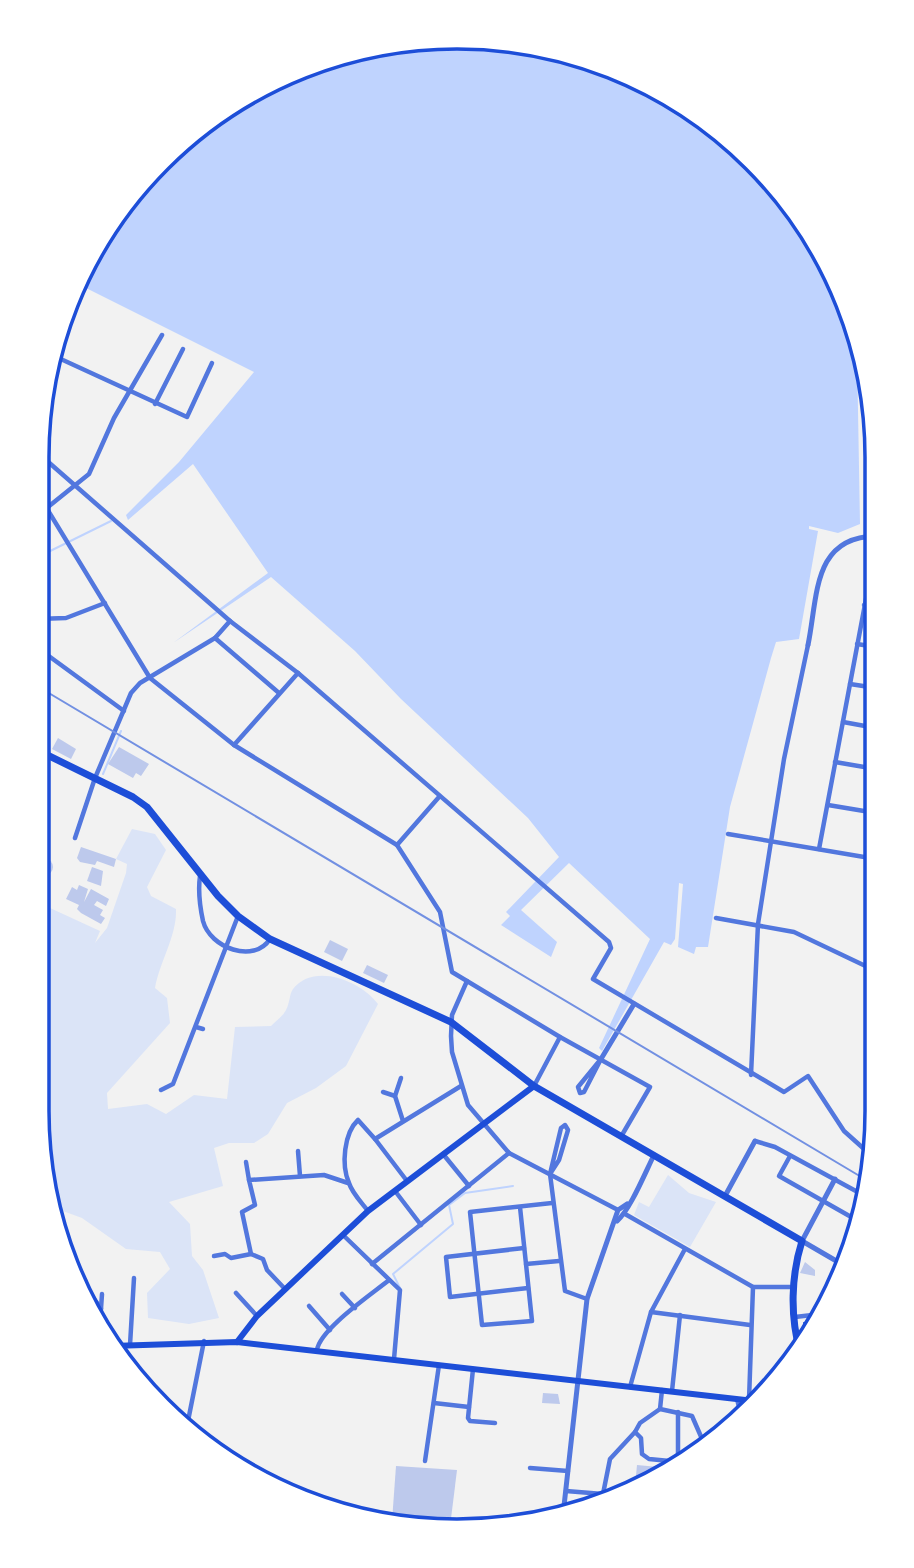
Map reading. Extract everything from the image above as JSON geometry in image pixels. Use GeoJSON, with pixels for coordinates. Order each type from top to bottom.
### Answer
{"type":"FeatureCollection","features":[{"type":"Feature","properties":{"kind":"highway"},"geometry":{"type":"LineString","coordinates":[[49,756],[147,807],[201,875],[238,916],[270,939],[451,1022],[534,1087],[802,1241],[795,1264],[793,1287],[798,1335]]}},
{"type":"Feature","properties":{"kind":"main road"},"geometry":{"type":"LineString","coordinates":[[237,1342],[257,1316],[368,1211],[483,1122],[534,1087]]}},
{"type":"Feature","properties":{"kind":"main road"},"geometry":{"type":"LineString","coordinates":[[123,1345],[204,1340],[237,1342],[744,1400]]}},
{"type":"Feature","properties":{"kind":"street"},"geometry":{"type":"LineString","coordinates":[[49,507],[89,474],[114,418],[162,335]]}},
{"type":"Feature","properties":{"kind":"street"},"geometry":{"type":"LineString","coordinates":[[155,404],[183,349]]}},
{"type":"Feature","properties":{"kind":"street"},"geometry":{"type":"LineString","coordinates":[[61,359],[187,417],[212,363]]}},
{"type":"Feature","properties":{"kind":"street"},"geometry":{"type":"LineString","coordinates":[[49,463],[230,621],[298,673],[609,942],[611,948],[593,979],[696,1038],[751,1075],[784,1092],[808,1076],[844,1131],[863,1148]]}},
{"type":"Feature","properties":{"kind":"street"},"geometry":{"type":"LineString","coordinates":[[49,512],[150,678],[234,745],[397,845],[440,912],[452,972],[650,1087],[622,1136]]}},
{"type":"Feature","properties":{"kind":"street"},"geometry":{"type":"LineString","coordinates":[[751,1075],[758,924],[771,842],[825,563],[838,545],[865,537]]}},
{"type":"Feature","properties":{"kind":"street"},"geometry":{"type":"LineString","coordinates":[[819,849],[865,600]]}},
{"type":"Feature","properties":{"kind":"street"},"geometry":{"type":"LineString","coordinates":[[49,618],[66,618],[105,603]]}},
{"type":"Feature","properties":{"kind":"street"},"geometry":{"type":"LineString","coordinates":[[75,838],[95,778],[131,693],[150,678],[215,638],[230,621]]}},
{"type":"Feature","properties":{"kind":"street"},"geometry":{"type":"LineString","coordinates":[[215,638],[279,693]]}},
{"type":"Feature","properties":{"kind":"street"},"geometry":{"type":"LineString","coordinates":[[857,644],[865,645]]}},
{"type":"Feature","properties":{"kind":"street"},"geometry":{"type":"LineString","coordinates":[[49,656],[124,711]]}},
{"type":"Feature","properties":{"kind":"street"},"geometry":{"type":"LineString","coordinates":[[234,745],[298,673]]}},
{"type":"Feature","properties":{"kind":"street"},"geometry":{"type":"LineString","coordinates":[[850,684],[865,686]]}},
{"type":"Feature","properties":{"kind":"street"},"geometry":{"type":"LineString","coordinates":[[843,722],[865,726]]}},
{"type":"Feature","properties":{"kind":"street"},"geometry":{"type":"LineString","coordinates":[[835,762],[865,767]]}},
{"type":"Feature","properties":{"kind":"street"},"geometry":{"type":"LineString","coordinates":[[397,845],[439,797]]}},
{"type":"Feature","properties":{"kind":"street"},"geometry":{"type":"LineString","coordinates":[[828,805],[865,811]]}},
{"type":"Feature","properties":{"kind":"street"},"geometry":{"type":"LineString","coordinates":[[728,834],[865,857]]}},
{"type":"Feature","properties":{"kind":"street"},"geometry":{"type":"LineString","coordinates":[[201,875],[198,888],[203,922],[212,936],[227,946],[246,953],[264,948],[270,939]]}},
{"type":"Feature","properties":{"kind":"street"},"geometry":{"type":"LineString","coordinates":[[161,1090],[173,1084],[238,916]]}},
{"type":"Feature","properties":{"kind":"street"},"geometry":{"type":"LineString","coordinates":[[716,918],[794,932],[865,966]]}},
{"type":"Feature","properties":{"kind":"street"},"geometry":{"type":"LineString","coordinates":[[467,981],[451,1022],[452,1052],[468,1105],[509,1153],[618,1210]]}},
{"type":"Feature","properties":{"kind":"street"},"geometry":{"type":"LineString","coordinates":[[601,1059],[585,1075],[578,1087],[579,1093],[584,1092],[634,1004]]}},
{"type":"Feature","properties":{"kind":"street"},"geometry":{"type":"LineString","coordinates":[[196,1027],[202,1029]]}},
{"type":"Feature","properties":{"kind":"street"},"geometry":{"type":"LineString","coordinates":[[534,1087],[560,1037]]}},
{"type":"Feature","properties":{"kind":"street"},"geometry":{"type":"LineString","coordinates":[[401,1078],[395,1096],[402,1121]]}},
{"type":"Feature","properties":{"kind":"street"},"geometry":{"type":"LineString","coordinates":[[375,1139],[461,1086]]}},
{"type":"Feature","properties":{"kind":"street"},"geometry":{"type":"LineString","coordinates":[[383,1093],[395,1096]]}},
{"type":"Feature","properties":{"kind":"street"},"geometry":{"type":"LineString","coordinates":[[368,1211],[348,1183],[344,1156],[353,1124],[362,1120],[407,1181]]}},
{"type":"Feature","properties":{"kind":"street"},"geometry":{"type":"LineString","coordinates":[[550,1174],[559,1160],[568,1130],[565,1125],[561,1128],[550,1174],[559,1261],[565,1291],[587,1299]]}},
{"type":"Feature","properties":{"kind":"street"},"geometry":{"type":"LineString","coordinates":[[725,1196],[755,1141],[857,1191]]}},
{"type":"Feature","properties":{"kind":"street"},"geometry":{"type":"LineString","coordinates":[[298,1151],[300,1176]]}},
{"type":"Feature","properties":{"kind":"street"},"geometry":{"type":"LineString","coordinates":[[442,1153],[469,1186]]}},
{"type":"Feature","properties":{"kind":"street"},"geometry":{"type":"LineString","coordinates":[[372,1264],[509,1153]]}},
{"type":"Feature","properties":{"kind":"street"},"geometry":{"type":"LineString","coordinates":[[617,1221],[625,1214],[627,1204],[654,1155]]}},
{"type":"Feature","properties":{"kind":"street"},"geometry":{"type":"LineString","coordinates":[[790,1156],[779,1176],[851,1217]]}},
{"type":"Feature","properties":{"kind":"street"},"geometry":{"type":"LineString","coordinates":[[246,1163],[255,1205],[242,1212],[251,1254]]}},
{"type":"Feature","properties":{"kind":"street"},"geometry":{"type":"LineString","coordinates":[[249,1180],[324,1175],[348,1183]]}},
{"type":"Feature","properties":{"kind":"street"},"geometry":{"type":"LineString","coordinates":[[835,1179],[802,1241],[836,1261]]}},
{"type":"Feature","properties":{"kind":"street"},"geometry":{"type":"LineString","coordinates":[[394,1191],[421,1225]]}},
{"type":"Feature","properties":{"kind":"street"},"geometry":{"type":"LineString","coordinates":[[520,1207],[532,1321],[482,1325],[470,1212],[552,1203]]}},
{"type":"Feature","properties":{"kind":"street"},"geometry":{"type":"LineString","coordinates":[[618,1210],[627,1204]]}},
{"type":"Feature","properties":{"kind":"street"},"geometry":{"type":"LineString","coordinates":[[564,1505],[587,1299],[594,1272],[617,1221],[618,1210]]}},
{"type":"Feature","properties":{"kind":"street"},"geometry":{"type":"LineString","coordinates":[[625,1214],[753,1287],[793,1287]]}},
{"type":"Feature","properties":{"kind":"street"},"geometry":{"type":"LineString","coordinates":[[343,1235],[401,1292],[394,1359]]}},
{"type":"Feature","properties":{"kind":"street"},"geometry":{"type":"LineString","coordinates":[[524,1248],[446,1257],[450,1297],[528,1288]]}},
{"type":"Feature","properties":{"kind":"street"},"geometry":{"type":"LineString","coordinates":[[630,1387],[651,1312],[685,1250]]}},
{"type":"Feature","properties":{"kind":"street"},"geometry":{"type":"LineString","coordinates":[[214,1256],[225,1254],[231,1258],[251,1254],[263,1259],[267,1270],[285,1289]]}},
{"type":"Feature","properties":{"kind":"street"},"geometry":{"type":"LineString","coordinates":[[526,1264],[559,1261]]}},
{"type":"Feature","properties":{"kind":"street"},"geometry":{"type":"LineString","coordinates":[[130,1345],[134,1278]]}},
{"type":"Feature","properties":{"kind":"street"},"geometry":{"type":"LineString","coordinates":[[317,1350],[318,1342],[330,1330],[389,1280]]}},
{"type":"Feature","properties":{"kind":"street"},"geometry":{"type":"LineString","coordinates":[[751,1393],[750,1325],[753,1287]]}},
{"type":"Feature","properties":{"kind":"street"},"geometry":{"type":"LineString","coordinates":[[236,1293],[257,1316]]}},
{"type":"Feature","properties":{"kind":"street"},"geometry":{"type":"LineString","coordinates":[[102,1294],[102,1308]]}},
{"type":"Feature","properties":{"kind":"street"},"geometry":{"type":"LineString","coordinates":[[342,1294],[355,1308]]}},
{"type":"Feature","properties":{"kind":"street"},"geometry":{"type":"LineString","coordinates":[[97,1302],[102,1308]]}},
{"type":"Feature","properties":{"kind":"street"},"geometry":{"type":"LineString","coordinates":[[309,1306],[330,1330]]}},
{"type":"Feature","properties":{"kind":"street"},"geometry":{"type":"LineString","coordinates":[[651,1312],[750,1325]]}},
{"type":"Feature","properties":{"kind":"street"},"geometry":{"type":"LineString","coordinates":[[672,1391],[680,1315]]}},
{"type":"Feature","properties":{"kind":"street"},"geometry":{"type":"LineString","coordinates":[[795,1317],[810,1315]]}},
{"type":"Feature","properties":{"kind":"street"},"geometry":{"type":"LineString","coordinates":[[189,1418],[204,1340]]}},
{"type":"Feature","properties":{"kind":"street"},"geometry":{"type":"LineString","coordinates":[[425,1461],[439,1364]]}},
{"type":"Feature","properties":{"kind":"street"},"geometry":{"type":"LineString","coordinates":[[474,1368],[469,1407],[470,1422],[495,1423]]}},
{"type":"Feature","properties":{"kind":"street"},"geometry":{"type":"LineString","coordinates":[[660,1409],[662,1390]]}},
{"type":"Feature","properties":{"kind":"street"},"geometry":{"type":"LineString","coordinates":[[737,1399],[739,1405]]}},
{"type":"Feature","properties":{"kind":"street"},"geometry":{"type":"LineString","coordinates":[[434,1403],[469,1407]]}},
{"type":"Feature","properties":{"kind":"street"},"geometry":{"type":"LineString","coordinates":[[604,1491],[610,1459],[640,1423],[660,1409],[692,1416],[701,1438]]}},
{"type":"Feature","properties":{"kind":"street"},"geometry":{"type":"LineString","coordinates":[[678,1412],[679,1453]]}},
{"type":"Feature","properties":{"kind":"street"},"geometry":{"type":"LineString","coordinates":[[635,1432],[640,1438],[642,1454],[649,1459],[667,1460]]}},
{"type":"Feature","properties":{"kind":"street"},"geometry":{"type":"LineString","coordinates":[[530,1468],[568,1471]]}},
{"type":"Feature","properties":{"kind":"street"},"geometry":{"type":"LineString","coordinates":[[566,1491],[598,1494]]}},
{"type":"Feature","properties":{"kind":"shaded area"},"geometry":{"type":"Polygon","coordinates":[[[132,829],[155,834],[166,850],[147,887],[151,896],[176,909],[176,919],[155,988],[167,998],[170,1023],[107,1093],[108,1109],[147,1104],[166,1114],[194,1095],[227,1099],[235,1027],[271,1026],[285,1012],[293,989],[302,981],[313,977],[337,978],[360,988],[378,1004],[346,1066],[316,1088],[287,1103],[268,1134],[254,1143],[229,1143],[214,1148],[223,1186],[169,1202],[190,1224],[192,1256],[203,1270],[219,1318],[189,1324],[148,1318],[147,1293],[170,1269],[160,1252],[126,1249],[82,1218],[61,1210],[52,1164],[49,1111],[49,911],[50,908],[100,931],[95,943],[107,928],[126,873],[127,864],[116,859],[132,829]]]}},
{"type":"Feature","properties":{"kind":"shaded area"},"geometry":{"type":"Polygon","coordinates":[[[668,1175],[689,1193],[716,1202],[690,1247],[634,1215],[639,1202],[649,1207],[668,1175]]]}},
{"type":"Feature","properties":{"kind":"water"},"geometry":{"type":"Polygon","coordinates":[[[457,49],[510,52],[563,63],[637,91],[705,133],[764,188],[796,230],[823,277],[843,326],[857,380],[860,524],[838,533],[809,526],[809,529],[818,531],[799,639],[776,642],[771,658],[730,807],[708,947],[696,947],[694,954],[678,947],[683,884],[679,883],[675,939],[671,945],[664,942],[602,1051],[599,1048],[650,939],[569,863],[521,910],[557,942],[551,957],[501,925],[510,916],[506,912],[559,857],[528,818],[401,699],[355,651],[271,577],[173,643],[268,573],[193,464],[128,520],[126,515],[179,462],[254,372],[86,288],[91,277],[118,230],[150,188],[209,133],[253,104],[301,80],[351,63],[404,52],[457,49]]]}},
{"type":"Feature","properties":{"kind":"building"},"geometry":{"type":"Polygon","coordinates":[[[58,738],[76,749],[71,759],[52,749],[58,738]]]}},
{"type":"Feature","properties":{"kind":"building"},"geometry":{"type":"Polygon","coordinates":[[[119,747],[149,764],[141,776],[136,773],[133,778],[108,764],[119,747]]]}},
{"type":"Feature","properties":{"kind":"building"},"geometry":{"type":"Polygon","coordinates":[[[81,847],[116,859],[114,867],[97,861],[95,865],[80,862],[77,858],[81,847]]]}},
{"type":"Feature","properties":{"kind":"building"},"geometry":{"type":"Polygon","coordinates":[[[49,860],[53,867],[49,874],[49,860]]]}},
{"type":"Feature","properties":{"kind":"building"},"geometry":{"type":"Polygon","coordinates":[[[92,867],[103,871],[101,886],[87,881],[92,867]]]}},
{"type":"Feature","properties":{"kind":"building"},"geometry":{"type":"Polygon","coordinates":[[[79,885],[88,889],[84,902],[91,889],[109,899],[106,906],[97,901],[94,905],[103,910],[100,915],[105,918],[101,924],[81,913],[77,909],[79,905],[66,899],[72,887],[77,890],[79,885]]]}},
{"type":"Feature","properties":{"kind":"building"},"geometry":{"type":"Polygon","coordinates":[[[330,940],[348,949],[342,961],[324,952],[330,940]]]}},
{"type":"Feature","properties":{"kind":"building"},"geometry":{"type":"Polygon","coordinates":[[[367,965],[388,975],[384,983],[363,973],[367,965]]]}},
{"type":"Feature","properties":{"kind":"building"},"geometry":{"type":"Polygon","coordinates":[[[805,1262],[815,1270],[815,1276],[800,1273],[805,1262]]]}},
{"type":"Feature","properties":{"kind":"building"},"geometry":{"type":"Polygon","coordinates":[[[543,1393],[558,1394],[560,1404],[542,1403],[543,1393]]]}},
{"type":"Feature","properties":{"kind":"building"},"geometry":{"type":"Polygon","coordinates":[[[637,1465],[656,1467],[637,1477],[637,1465]]]}},
{"type":"Feature","properties":{"kind":"building"},"geometry":{"type":"Polygon","coordinates":[[[396,1466],[457,1470],[451,1519],[393,1514],[396,1466]]]}},
{"type":"Feature","properties":{"kind":"waterway"},"geometry":{"type":"LineString","coordinates":[[49,552],[111,521]]}},
{"type":"Feature","properties":{"kind":"waterway"},"geometry":{"type":"LineString","coordinates":[[103,774],[121,731]]}},
{"type":"Feature","properties":{"kind":"waterway"},"geometry":{"type":"LineString","coordinates":[[400,1288],[393,1274],[453,1224],[449,1205],[465,1193],[513,1186]]}},
{"type":"Feature","properties":{"kind":"railway"},"geometry":{"type":"LineString","coordinates":[[49,693],[860,1176]]}}]}
